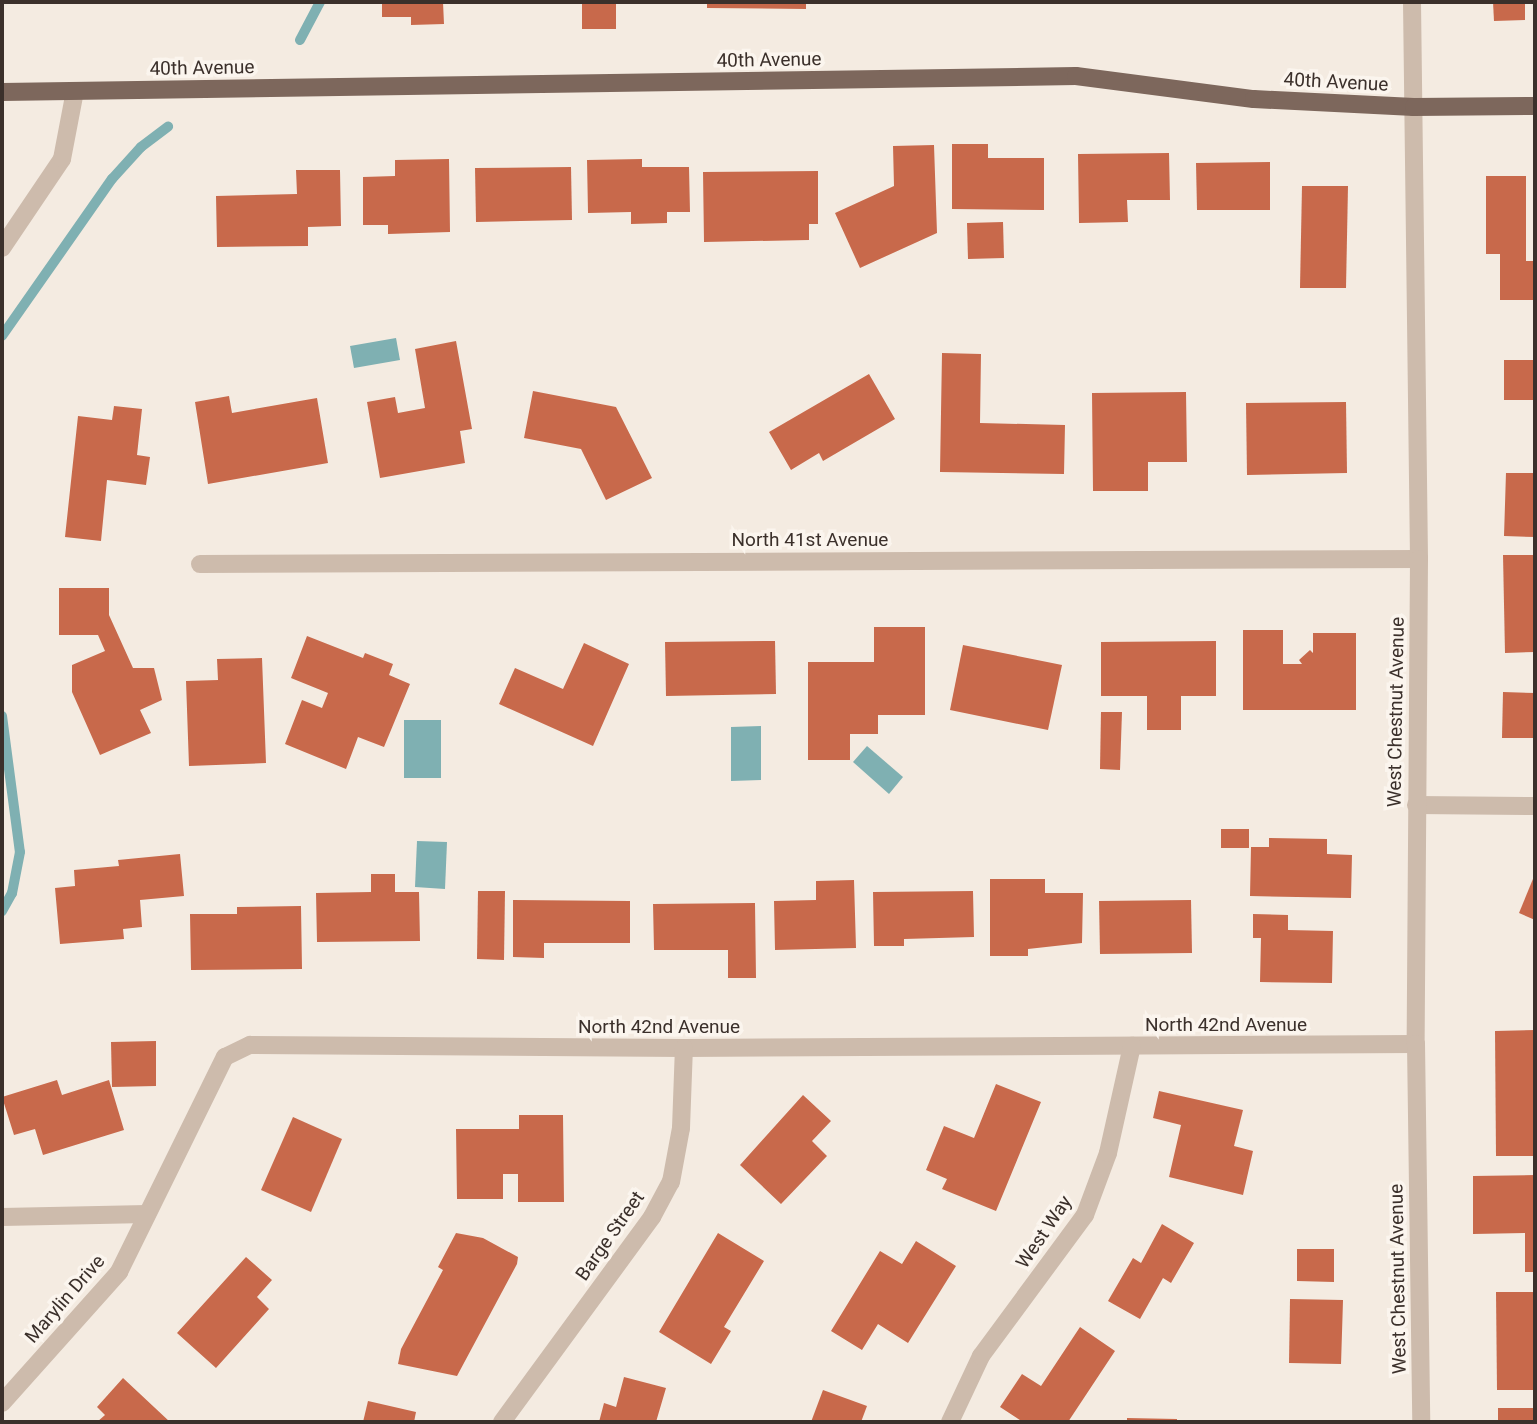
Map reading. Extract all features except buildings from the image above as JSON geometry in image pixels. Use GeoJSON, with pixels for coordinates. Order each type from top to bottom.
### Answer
{"type":"FeatureCollection","features":[{"type":"Feature","properties":{"kind":"main road","name":"40th Avenue"},"geometry":{"type":"LineString","coordinates":[[2,92],[1076,76],[1254,99],[1413,107],[1535,106]]}},
{"type":"Feature","properties":{"kind":"street","name":"West Chestnut Avenue"},"geometry":{"type":"LineString","coordinates":[[1412,2],[1419,559],[1416,1044],[1421,1422]]}},
{"type":"Feature","properties":{"kind":"street"},"geometry":{"type":"LineString","coordinates":[[2,248],[62,159],[75,91]]}},
{"type":"Feature","properties":{"kind":"street","name":"North 41st Avenue"},"geometry":{"type":"LineString","coordinates":[[200,564],[1419,559]]}},
{"type":"Feature","properties":{"kind":"street"},"geometry":{"type":"LineString","coordinates":[[1416,805],[1535,806]]}},
{"type":"Feature","properties":{"kind":"street","name":"North 42nd Avenue"},"geometry":{"type":"LineString","coordinates":[[148,1214],[225,1057],[250,1045],[684,1048],[1416,1044]]}},
{"type":"Feature","properties":{"kind":"street","name":"West Way"},"geometry":{"type":"LineString","coordinates":[[950,1422],[981,1356],[1085,1215],[1108,1153],[1132,1046]]}},
{"type":"Feature","properties":{"kind":"street","name":"Barge Street"},"geometry":{"type":"LineString","coordinates":[[502,1422],[652,1217],[671,1182],[681,1128],[684,1048]]}},
{"type":"Feature","properties":{"kind":"street"},"geometry":{"type":"LineString","coordinates":[[2,1217],[148,1214]]}},
{"type":"Feature","properties":{"kind":"street","name":"Marylin Drive"},"geometry":{"type":"LineString","coordinates":[[2,1403],[119,1272],[148,1214]]}},
{"type":"Feature","properties":{"kind":"water"},"geometry":{"type":"Polygon","coordinates":[[[396,338],[400,360],[354,368],[350,346],[396,338]]]}},
{"type":"Feature","properties":{"kind":"water"},"geometry":{"type":"Polygon","coordinates":[[[404,720],[441,720],[441,778],[404,778],[404,720]]]}},
{"type":"Feature","properties":{"kind":"water"},"geometry":{"type":"Polygon","coordinates":[[[761,726],[761,780],[731,781],[731,727],[761,726]]]}},
{"type":"Feature","properties":{"kind":"water"},"geometry":{"type":"Polygon","coordinates":[[[867,746],[903,777],[889,794],[853,762],[867,746]]]}},
{"type":"Feature","properties":{"kind":"water"},"geometry":{"type":"Polygon","coordinates":[[[417,841],[447,842],[445,889],[415,887],[417,841]]]}},
{"type":"Feature","properties":{"kind":"waterway"},"geometry":{"type":"LineString","coordinates":[[300,40],[320,2]]}},
{"type":"Feature","properties":{"kind":"waterway"},"geometry":{"type":"LineString","coordinates":[[2,336],[112,179],[141,147],[168,127]]}},
{"type":"Feature","properties":{"kind":"waterway"},"geometry":{"type":"LineString","coordinates":[[2,716],[20,852],[12,893],[2,911]]}}]}
